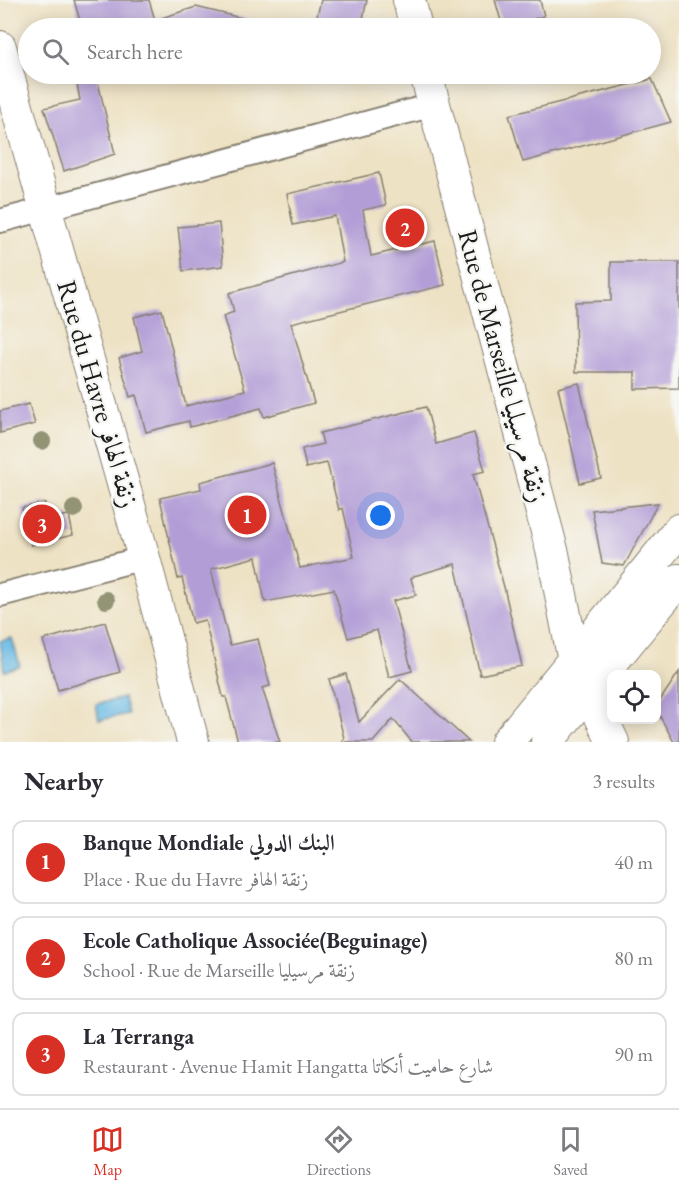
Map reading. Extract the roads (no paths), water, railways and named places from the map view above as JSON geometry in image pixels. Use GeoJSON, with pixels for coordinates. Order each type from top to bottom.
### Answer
{"type":"FeatureCollection","features":[{"type":"Feature","properties":{"kind":"main road"},"geometry":{"type":"LineString","coordinates":[[409,0],[414,18]]}},
{"type":"Feature","properties":{"kind":"main road","name":"Rue du Havre زنقة الهافر"},"geometry":{"type":"LineString","coordinates":[[0,47],[144,558],[193,742]]}},
{"type":"Feature","properties":{"kind":"main road","name":"Rue de Marseille زنقة مرسيليا"},"geometry":{"type":"LineString","coordinates":[[428,84],[553,554],[574,661],[587,693],[613,742]]}},
{"type":"Feature","properties":{"kind":"main road"},"geometry":{"type":"LineString","coordinates":[[507,742],[679,530]]}},
{"type":"Feature","properties":{"kind":"main road"},"geometry":{"type":"LineString","coordinates":[[547,742],[679,579]]}},
{"type":"Feature","properties":{"kind":"street"},"geometry":{"type":"LineString","coordinates":[[0,221],[433,105]]}},
{"type":"Feature","properties":{"kind":"street"},"geometry":{"type":"LineString","coordinates":[[0,595],[144,558]]}},
{"type":"Feature","properties":{"kind":"water"},"geometry":{"type":"Polygon","coordinates":[[[12,638],[20,666],[4,671],[0,641],[12,638]]]}},
{"type":"Feature","properties":{"kind":"water"},"geometry":{"type":"Polygon","coordinates":[[[124,698],[128,714],[99,720],[96,704],[124,698]]]}},
{"type":"Feature","properties":{"kind":"place","name":"Ecole Catholique Associée(Beguinage)"},"geometry":{"type":"Point","coordinates":[405,228]}},
{"type":"Feature","properties":{"kind":"place","name":"Banque Mondiale البنك الدولي"},"geometry":{"type":"Point","coordinates":[247,515]}},
{"type":"Feature","properties":{"kind":"place","name":"La Terranga"},"geometry":{"type":"Point","coordinates":[42,524]}}]}
